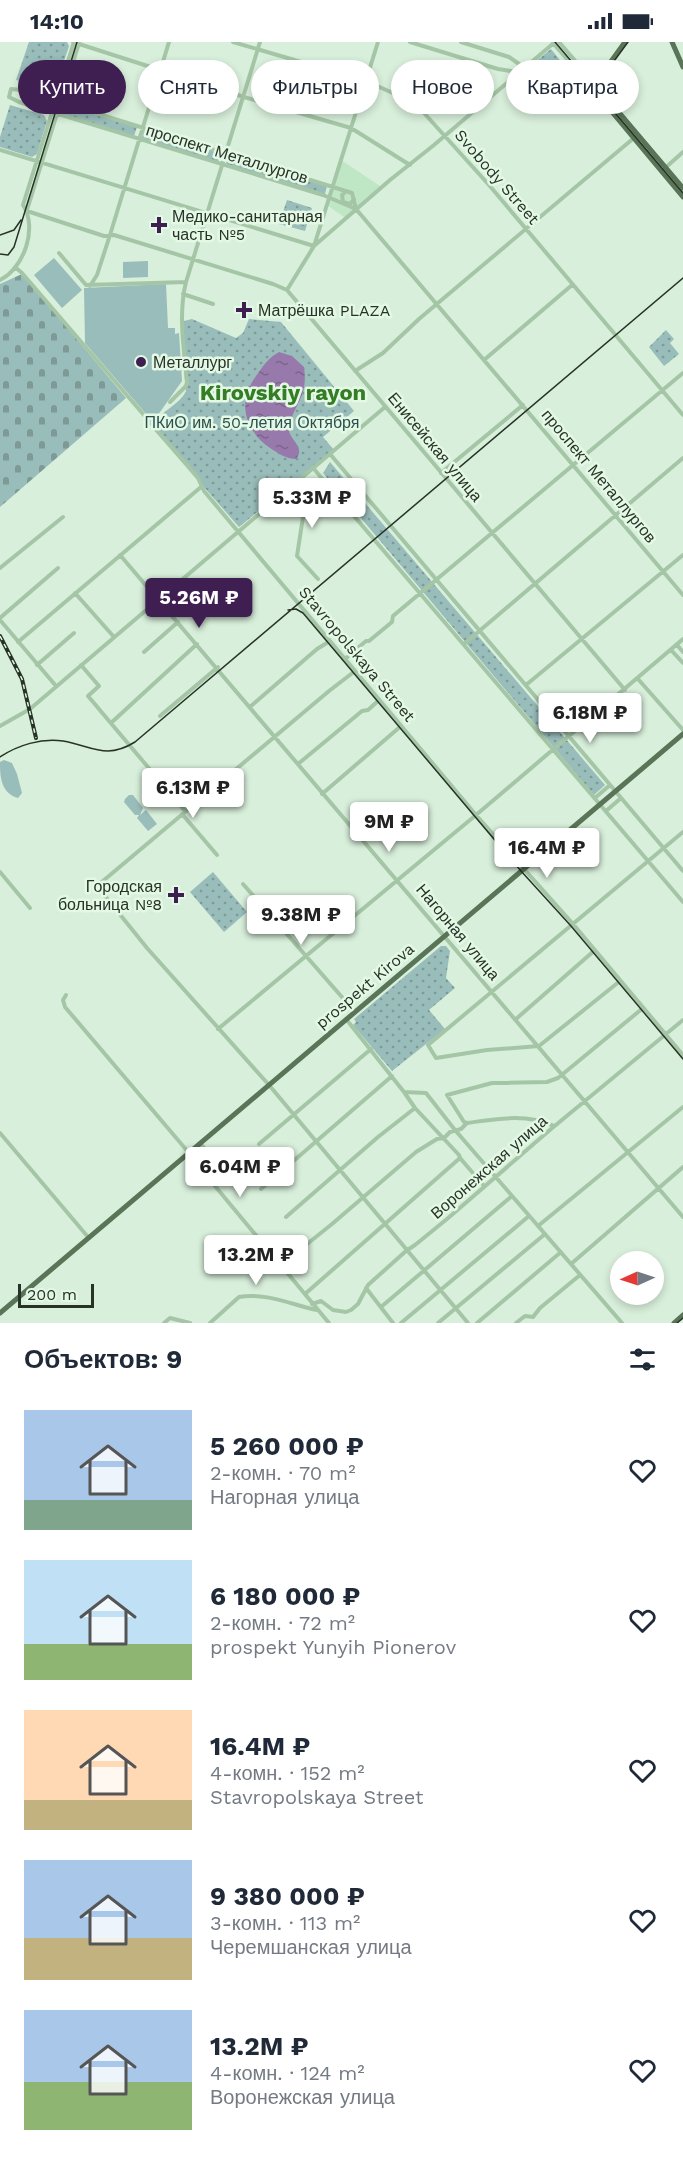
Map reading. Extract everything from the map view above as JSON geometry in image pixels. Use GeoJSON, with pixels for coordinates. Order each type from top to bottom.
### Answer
{"type":"FeatureCollection","features":[{"type":"Feature","properties":{"kind":"main road"},"geometry":{"type":"LineString","coordinates":[[612,60],[625,42]]}},
{"type":"Feature","properties":{"kind":"main road"},"geometry":{"type":"LineString","coordinates":[[672,42],[683,67]]}},
{"type":"Feature","properties":{"kind":"main road"},"geometry":{"type":"LineString","coordinates":[[617,114],[683,188]]}},
{"type":"Feature","properties":{"kind":"main road"},"geometry":{"type":"LineString","coordinates":[[664,169],[683,196]]}},
{"type":"Feature","properties":{"kind":"main road","name":"prospekt Kirova"},"geometry":{"type":"LineString","coordinates":[[0,1312],[683,732]]}},
{"type":"Feature","properties":{"kind":"main road"},"geometry":{"type":"LineString","coordinates":[[674,1323],[683,1315]]}},
{"type":"Feature","properties":{"kind":"street"},"geometry":{"type":"LineString","coordinates":[[71,60],[76,42],[138,62]]}},
{"type":"Feature","properties":{"kind":"street"},"geometry":{"type":"LineString","coordinates":[[163,60],[169,42]]}},
{"type":"Feature","properties":{"kind":"street","name":"Svobody Street"},"geometry":{"type":"LineString","coordinates":[[233,42],[292,60]]}},
{"type":"Feature","properties":{"kind":"street"},"geometry":{"type":"LineString","coordinates":[[170,402],[186,386],[187,382],[183,337],[183,294],[186,282],[260,42]]}},
{"type":"Feature","properties":{"kind":"street"},"geometry":{"type":"LineString","coordinates":[[372,60],[378,42]]}},
{"type":"Feature","properties":{"kind":"street"},"geometry":{"type":"LineString","coordinates":[[410,42],[506,70]]}},
{"type":"Feature","properties":{"kind":"street"},"geometry":{"type":"LineString","coordinates":[[461,42],[513,60]]}},
{"type":"Feature","properties":{"kind":"street"},"geometry":{"type":"LineString","coordinates":[[533,60],[556,42],[571,60]]}},
{"type":"Feature","properties":{"kind":"street"},"geometry":{"type":"LineString","coordinates":[[314,246],[506,82]]}},
{"type":"Feature","properties":{"kind":"street","name":"Svobody Street"},"geometry":{"type":"LineString","coordinates":[[379,87],[410,102],[446,135],[683,415]]}},
{"type":"Feature","properties":{"kind":"street","name":"проспект Металлургов"},"geometry":{"type":"LineString","coordinates":[[18,89],[11,89],[9,97],[18,101]]}},
{"type":"Feature","properties":{"kind":"street"},"geometry":{"type":"LineString","coordinates":[[239,95],[351,128],[410,165]]}},
{"type":"Feature","properties":{"kind":"street"},"geometry":{"type":"LineString","coordinates":[[0,279],[8,276],[15,267],[30,230],[27,211],[55,114]]}},
{"type":"Feature","properties":{"kind":"street","name":"проспект Металлургов"},"geometry":{"type":"LineString","coordinates":[[58,114],[222,164],[356,209],[683,595]]}},
{"type":"Feature","properties":{"kind":"street","name":"проспект Металлургов"},"geometry":{"type":"LineString","coordinates":[[98,114],[351,193]]}},
{"type":"Feature","properties":{"kind":"street"},"geometry":{"type":"LineString","coordinates":[[90,286],[97,275],[146,114]]}},
{"type":"Feature","properties":{"kind":"street"},"geometry":{"type":"LineString","coordinates":[[287,290],[314,246],[355,114]]}},
{"type":"Feature","properties":{"kind":"street"},"geometry":{"type":"LineString","coordinates":[[355,371],[383,353],[393,341],[636,136]]}},
{"type":"Feature","properties":{"kind":"street"},"geometry":{"type":"LineString","coordinates":[[0,150],[314,246]]}},
{"type":"Feature","properties":{"kind":"street"},"geometry":{"type":"LineString","coordinates":[[664,169],[683,153]]}},
{"type":"Feature","properties":{"kind":"street"},"geometry":{"type":"LineString","coordinates":[[351,193],[356,209]]}},
{"type":"Feature","properties":{"kind":"street"},"geometry":{"type":"LineString","coordinates":[[351,193],[352,203],[343,203],[342,194],[351,193]]}},
{"type":"Feature","properties":{"kind":"street","name":"Енисейская улица"},"geometry":{"type":"LineString","coordinates":[[27,211],[104,236],[114,235],[193,259],[287,290],[625,690]]}},
{"type":"Feature","properties":{"kind":"street"},"geometry":{"type":"LineString","coordinates":[[59,253],[86,285],[90,286],[186,282]]}},
{"type":"Feature","properties":{"kind":"street","name":"Stavropolskaya Street"},"geometry":{"type":"LineString","coordinates":[[15,267],[198,478],[201,487],[379,700],[683,1055]]}},
{"type":"Feature","properties":{"kind":"street"},"geometry":{"type":"LineString","coordinates":[[484,360],[572,285]]}},
{"type":"Feature","properties":{"kind":"street"},"geometry":{"type":"LineString","coordinates":[[183,294],[213,304]]}},
{"type":"Feature","properties":{"kind":"street"},"geometry":{"type":"LineString","coordinates":[[345,659],[377,635],[392,622],[393,616],[683,373]]}},
{"type":"Feature","properties":{"kind":"street"},"geometry":{"type":"LineString","coordinates":[[441,473],[523,405]]}},
{"type":"Feature","properties":{"kind":"street"},"geometry":{"type":"LineString","coordinates":[[0,726],[22,714],[57,686],[385,407]]}},
{"type":"Feature","properties":{"kind":"street"},"geometry":{"type":"LineString","coordinates":[[330,454],[683,871]]}},
{"type":"Feature","properties":{"kind":"street"},"geometry":{"type":"LineString","coordinates":[[464,644],[683,458]]}},
{"type":"Feature","properties":{"kind":"street"},"geometry":{"type":"LineString","coordinates":[[314,468],[683,902]]}},
{"type":"Feature","properties":{"kind":"street"},"geometry":{"type":"LineString","coordinates":[[18,642],[201,487]]}},
{"type":"Feature","properties":{"kind":"street"},"geometry":{"type":"LineString","coordinates":[[283,494],[303,517],[297,556],[318,579]]}},
{"type":"Feature","properties":{"kind":"street"},"geometry":{"type":"LineString","coordinates":[[0,568],[63,517]]}},
{"type":"Feature","properties":{"kind":"street","name":"Нагорная улица"},"geometry":{"type":"LineString","coordinates":[[120,555],[218,667],[322,794],[445,935],[683,1217]]}},
{"type":"Feature","properties":{"kind":"street"},"geometry":{"type":"LineString","coordinates":[[526,685],[683,555]]}},
{"type":"Feature","properties":{"kind":"street"},"geometry":{"type":"LineString","coordinates":[[57,686],[0,619],[58,568]]}},
{"type":"Feature","properties":{"kind":"street"},"geometry":{"type":"LineString","coordinates":[[75,593],[114,637]]}},
{"type":"Feature","properties":{"kind":"street"},"geometry":{"type":"LineString","coordinates":[[144,651],[178,622]]}},
{"type":"Feature","properties":{"kind":"street"},"geometry":{"type":"LineString","coordinates":[[37,665],[75,633]]}},
{"type":"Feature","properties":{"kind":"street"},"geometry":{"type":"LineString","coordinates":[[218,1029],[476,815],[683,639]]}},
{"type":"Feature","properties":{"kind":"street"},"geometry":{"type":"LineString","coordinates":[[251,706],[317,649],[330,641]]}},
{"type":"Feature","properties":{"kind":"street"},"geometry":{"type":"LineString","coordinates":[[111,723],[197,644]]}},
{"type":"Feature","properties":{"kind":"street"},"geometry":{"type":"LineString","coordinates":[[677,645],[683,652]]}},
{"type":"Feature","properties":{"kind":"street"},"geometry":{"type":"LineString","coordinates":[[671,650],[683,663]]}},
{"type":"Feature","properties":{"kind":"street"},"geometry":{"type":"LineString","coordinates":[[81,665],[99,686],[88,696],[217,855]]}},
{"type":"Feature","properties":{"kind":"street"},"geometry":{"type":"LineString","coordinates":[[160,716],[218,667]]}},
{"type":"Feature","properties":{"kind":"street"},"geometry":{"type":"LineString","coordinates":[[355,671],[97,886],[147,948],[268,1085],[468,1323]]}},
{"type":"Feature","properties":{"kind":"street"},"geometry":{"type":"LineString","coordinates":[[638,678],[683,732]]}},
{"type":"Feature","properties":{"kind":"street"},"geometry":{"type":"LineString","coordinates":[[298,764],[362,711],[368,710],[379,700]]}},
{"type":"Feature","properties":{"kind":"street"},"geometry":{"type":"LineString","coordinates":[[322,794],[401,726]]}},
{"type":"Feature","properties":{"kind":"street"},"geometry":{"type":"LineString","coordinates":[[595,798],[610,785]]}},
{"type":"Feature","properties":{"kind":"street"},"geometry":{"type":"LineString","coordinates":[[606,811],[621,798]]}},
{"type":"Feature","properties":{"kind":"street"},"geometry":{"type":"LineString","coordinates":[[620,981],[539,1046],[487,1050],[436,1058],[428,1045],[683,832]]}},
{"type":"Feature","properties":{"kind":"street"},"geometry":{"type":"LineString","coordinates":[[0,872],[30,908]]}},
{"type":"Feature","properties":{"kind":"street"},"geometry":{"type":"LineString","coordinates":[[243,884],[355,1012]]}},
{"type":"Feature","properties":{"kind":"street"},"geometry":{"type":"LineString","coordinates":[[516,1019],[595,950]]}},
{"type":"Feature","properties":{"kind":"street"},"geometry":{"type":"LineString","coordinates":[[66,995],[63,1000],[65,1007],[189,1153]]}},
{"type":"Feature","properties":{"kind":"street"},"geometry":{"type":"LineString","coordinates":[[467,1124],[447,1095],[492,1083],[548,1082],[562,1074],[643,1008]]}},
{"type":"Feature","properties":{"kind":"street"},"geometry":{"type":"LineString","coordinates":[[346,1019],[415,1108],[459,1155],[484,1186]]}},
{"type":"Feature","properties":{"kind":"street","name":"Воронежская улица"},"geometry":{"type":"LineString","coordinates":[[312,1304],[321,1301],[333,1310],[346,1312],[358,1304],[366,1288],[406,1251],[683,1020]]}},
{"type":"Feature","properties":{"kind":"street"},"geometry":{"type":"LineString","coordinates":[[259,1144],[371,1049]]}},
{"type":"Feature","properties":{"kind":"street"},"geometry":{"type":"LineString","coordinates":[[261,1189],[392,1076]]}},
{"type":"Feature","properties":{"kind":"street"},"geometry":{"type":"LineString","coordinates":[[404,1092],[426,1093],[512,1197],[622,1323]]}},
{"type":"Feature","properties":{"kind":"street"},"geometry":{"type":"LineString","coordinates":[[538,1226],[683,1107]]}},
{"type":"Feature","properties":{"kind":"street"},"geometry":{"type":"LineString","coordinates":[[285,1217],[415,1108]]}},
{"type":"Feature","properties":{"kind":"street"},"geometry":{"type":"LineString","coordinates":[[280,1264],[332,1224],[416,1152],[441,1137],[444,1138],[467,1124],[513,1118],[545,1122],[554,1126]]}},
{"type":"Feature","properties":{"kind":"street"},"geometry":{"type":"LineString","coordinates":[[0,1132],[88,1238]]}},
{"type":"Feature","properties":{"kind":"street"},"geometry":{"type":"LineString","coordinates":[[200,1143],[222,1169],[222,1176],[215,1186],[329,1323]]}},
{"type":"Feature","properties":{"kind":"street"},"geometry":{"type":"LineString","coordinates":[[305,1294],[460,1158]]}},
{"type":"Feature","properties":{"kind":"street"},"geometry":{"type":"LineString","coordinates":[[571,1264],[683,1167]]}},
{"type":"Feature","properties":{"kind":"street"},"geometry":{"type":"LineString","coordinates":[[381,1307],[512,1197]]}},
{"type":"Feature","properties":{"kind":"street"},"geometry":{"type":"LineString","coordinates":[[401,1323],[529,1216]]}},
{"type":"Feature","properties":{"kind":"street"},"geometry":{"type":"LineString","coordinates":[[438,1323],[545,1234]]}},
{"type":"Feature","properties":{"kind":"street"},"geometry":{"type":"LineString","coordinates":[[477,1323],[561,1252]]}},
{"type":"Feature","properties":{"kind":"street"},"geometry":{"type":"LineString","coordinates":[[516,1323],[525,1316],[533,1317],[540,1308],[580,1275]]}},
{"type":"Feature","properties":{"kind":"street"},"geometry":{"type":"LineString","coordinates":[[366,1288],[393,1323]]}},
{"type":"Feature","properties":{"kind":"street"},"geometry":{"type":"LineString","coordinates":[[210,1323],[239,1297],[244,1296],[270,1299],[318,1310]]}},
{"type":"Feature","properties":{"kind":"street"},"geometry":{"type":"LineString","coordinates":[[164,1323],[170,1318],[190,1323]]}},
{"type":"Feature","properties":{"kind":"green space"},"geometry":{"type":"Polygon","coordinates":[[[29,42],[67,42],[69,46],[64,60],[23,60],[29,42]]]}},
{"type":"Feature","properties":{"kind":"green space"},"geometry":{"type":"Polygon","coordinates":[[[551,49],[560,60],[538,60],[551,49]]]}},
{"type":"Feature","properties":{"kind":"green space"},"geometry":{"type":"Polygon","coordinates":[[[10,105],[18,107],[18,114],[41,114],[44,115],[47,121],[37,154],[32,157],[0,147],[0,137],[10,105]]]}},
{"type":"Feature","properties":{"kind":"green space"},"geometry":{"type":"Polygon","coordinates":[[[62,114],[94,114],[137,127],[134,136],[62,114]]]}},
{"type":"Feature","properties":{"kind":"green space"},"geometry":{"type":"Polygon","coordinates":[[[144,129],[221,153],[218,162],[142,138],[144,129]]]}},
{"type":"Feature","properties":{"kind":"green space"},"geometry":{"type":"Polygon","coordinates":[[[228,156],[327,185],[325,194],[226,164],[228,156]]]}},
{"type":"Feature","properties":{"kind":"green space"},"geometry":{"type":"Polygon","coordinates":[[[287,200],[312,208],[305,231],[279,224],[287,200]]]}},
{"type":"Feature","properties":{"kind":"green space"},"geometry":{"type":"Polygon","coordinates":[[[54,258],[82,290],[62,308],[34,275],[54,258]]]}},
{"type":"Feature","properties":{"kind":"green space"},"geometry":{"type":"Polygon","coordinates":[[[148,261],[148,277],[123,278],[123,262],[148,261]]]}},
{"type":"Feature","properties":{"kind":"green space"},"geometry":{"type":"Polygon","coordinates":[[[22,274],[126,398],[0,507],[0,284],[22,274]]]}},
{"type":"Feature","properties":{"kind":"green space","name":"Металлург"},"geometry":{"type":"Polygon","coordinates":[[[166,284],[168,328],[175,328],[175,334],[179,333],[182,381],[153,422],[85,343],[84,288],[166,284]]]}},
{"type":"Feature","properties":{"kind":"green space","name":"ПКиО им. 50-летия Октября"},"geometry":{"type":"Polygon","coordinates":[[[192,319],[236,338],[243,333],[249,319],[281,322],[354,411],[323,437],[334,450],[239,527],[152,428],[159,417],[179,401],[186,391],[182,350],[184,321],[192,319]]]}},
{"type":"Feature","properties":{"kind":"green space"},"geometry":{"type":"Polygon","coordinates":[[[666,330],[674,339],[670,343],[679,354],[664,366],[649,347],[666,330]]]}},
{"type":"Feature","properties":{"kind":"green space"},"geometry":{"type":"Polygon","coordinates":[[[330,462],[605,785],[594,795],[323,473],[330,462]]]}},
{"type":"Feature","properties":{"kind":"green space"},"geometry":{"type":"Polygon","coordinates":[[[4,760],[12,763],[17,774],[22,793],[18,798],[12,796],[3,784],[0,762],[4,760]]]}},
{"type":"Feature","properties":{"kind":"green space"},"geometry":{"type":"Polygon","coordinates":[[[129,795],[133,795],[143,808],[140,815],[146,810],[157,824],[148,831],[137,818],[139,815],[135,815],[124,802],[129,795]]]}},
{"type":"Feature","properties":{"kind":"green space"},"geometry":{"type":"Polygon","coordinates":[[[213,872],[247,912],[224,932],[190,892],[213,872]]]}},
{"type":"Feature","properties":{"kind":"green space"},"geometry":{"type":"Polygon","coordinates":[[[441,946],[446,946],[450,951],[446,978],[455,988],[429,1010],[445,1029],[392,1071],[353,1025],[356,1022],[354,1019],[441,946]]]}},
{"type":"Feature","properties":{"kind":"shaded area"},"geometry":{"type":"Polygon","coordinates":[[[341,160],[383,188],[347,219],[327,205],[341,160]]]}},
{"type":"Feature","properties":{"kind":"water"},"geometry":{"type":"Polygon","coordinates":[[[279,352],[292,356],[304,367],[303,392],[289,426],[290,435],[299,450],[296,459],[282,455],[261,440],[248,422],[246,413],[245,403],[252,382],[265,363],[279,352]]]}},
{"type":"Feature","properties":{"kind":"tram line"},"geometry":{"type":"LineString","coordinates":[[0,254],[8,255],[14,247],[77,42]]}},
{"type":"Feature","properties":{"kind":"tram line"},"geometry":{"type":"LineString","coordinates":[[555,42],[683,193]]}},
{"type":"Feature","properties":{"kind":"tram line"},"geometry":{"type":"LineString","coordinates":[[615,60],[628,42]]}},
{"type":"Feature","properties":{"kind":"tram line"},"geometry":{"type":"LineString","coordinates":[[0,235],[14,230],[21,220]]}},
{"type":"Feature","properties":{"kind":"tram line"},"geometry":{"type":"LineString","coordinates":[[0,757],[22,746],[46,741],[63,741],[107,751],[116,750],[135,742],[683,278]]}},
{"type":"Feature","properties":{"kind":"tram line"},"geometry":{"type":"LineString","coordinates":[[288,610],[296,609],[303,613],[683,1059]]}},
{"type":"Feature","properties":{"kind":"tram line"},"geometry":{"type":"LineString","coordinates":[[677,1323],[683,1318]]}},
{"type":"Feature","properties":{"kind":"railway"},"geometry":{"type":"LineString","coordinates":[[0,636],[22,679],[36,738]]}},
{"type":"Feature","properties":{"kind":"place","name":"Медико-санитарная часть №5"},"geometry":{"type":"Point","coordinates":[159,225]}},
{"type":"Feature","properties":{"kind":"place","name":"Матрёшка PLAZA"},"geometry":{"type":"Point","coordinates":[244,310]}},
{"type":"Feature","properties":{"kind":"place","name":"Металлург"},"geometry":{"type":"Point","coordinates":[141,362]}},
{"type":"Feature","properties":{"kind":"place","name":"Городская больница №8"},"geometry":{"type":"Point","coordinates":[176,895]}},
{"type":"Feature","properties":{"kind":"district","name":"Kirovskiy rayon"},"geometry":{"type":"Point","coordinates":[283,392]}}]}
